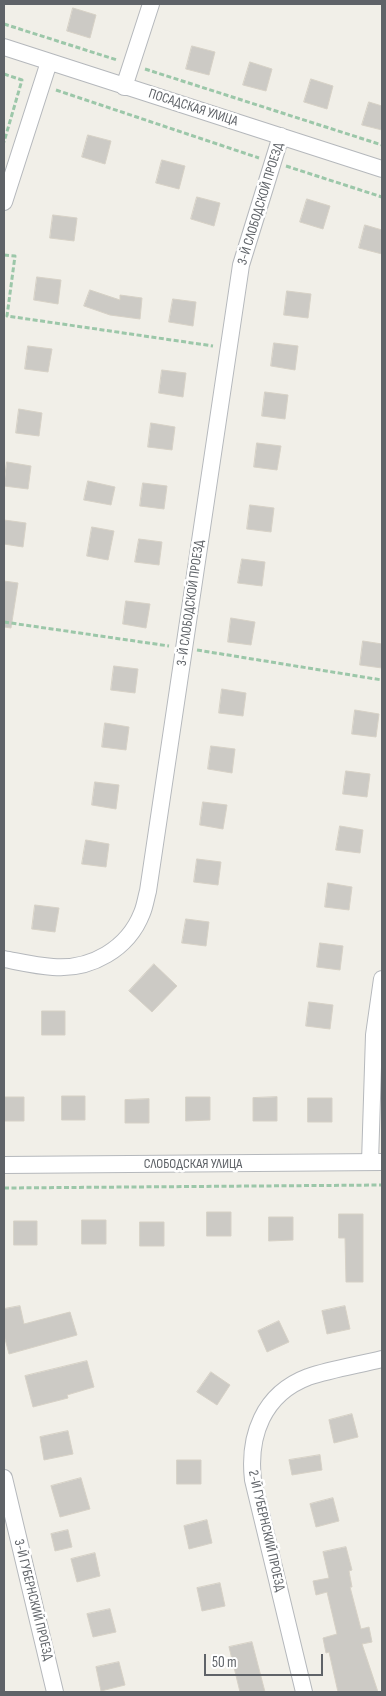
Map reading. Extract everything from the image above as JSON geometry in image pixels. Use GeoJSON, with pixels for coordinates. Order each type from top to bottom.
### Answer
{"type":"FeatureCollection","features":[{"type":"Feature","properties":{"kind":"street"},"geometry":{"type":"LineString","coordinates":[[124,87],[151,4]]}},
{"type":"Feature","properties":{"kind":"street","name":"ПОСАДСКАЯ УЛИЦА"},"geometry":{"type":"LineString","coordinates":[[4,47],[382,169]]}},
{"type":"Feature","properties":{"kind":"street"},"geometry":{"type":"LineString","coordinates":[[4,202],[49,62]]}},
{"type":"Feature","properties":{"kind":"street","name":"3-Й СЛОБОДСКОЙ ПРОЕЗД"},"geometry":{"type":"LineString","coordinates":[[4,959],[53,967],[76,966],[97,960],[116,948],[132,932],[143,912],[150,881],[241,265],[281,136]]}},
{"type":"Feature","properties":{"kind":"street"},"geometry":{"type":"LineString","coordinates":[[376,1162],[374,1035],[382,979]]}},
{"type":"Feature","properties":{"kind":"street","name":"СЛОБОДСКАЯ УЛИЦА"},"geometry":{"type":"LineString","coordinates":[[4,1165],[376,1162]]}},
{"type":"Feature","properties":{"kind":"street","name":"2-Й ГУБЕРНСКИЙ ПРОЕЗД"},"geometry":{"type":"LineString","coordinates":[[304,1692],[253,1480],[252,1444],[257,1427],[266,1411],[290,1386],[306,1378],[323,1373],[382,1359]]}},
{"type":"Feature","properties":{"kind":"street","name":"3-Й ГУБЕРНСКИЙ ПРОЕЗД"},"geometry":{"type":"LineString","coordinates":[[4,1478],[56,1692]]}},
{"type":"Feature","properties":{"kind":"path"},"geometry":{"type":"LineString","coordinates":[[4,24],[382,145]]}},
{"type":"Feature","properties":{"kind":"path"},"geometry":{"type":"LineString","coordinates":[[4,74],[382,197]]}},
{"type":"Feature","properties":{"kind":"path"},"geometry":{"type":"LineString","coordinates":[[4,142],[22,80]]}},
{"type":"Feature","properties":{"kind":"path"},"geometry":{"type":"LineString","coordinates":[[4,255],[15,256],[7,316],[229,348]]}},
{"type":"Feature","properties":{"kind":"path"},"geometry":{"type":"LineString","coordinates":[[4,1188],[382,1185]]}},
{"type":"Feature","properties":{"kind":"building"},"geometry":{"type":"Polygon","coordinates":[[[73,8],[96,15],[90,38],[67,31],[73,8]]]}},
{"type":"Feature","properties":{"kind":"building"},"geometry":{"type":"Polygon","coordinates":[[[192,46],[215,52],[209,75],[186,69],[192,46]]]}},
{"type":"Feature","properties":{"kind":"building"},"geometry":{"type":"Polygon","coordinates":[[[250,62],[272,69],[266,91],[243,85],[250,62]]]}},
{"type":"Feature","properties":{"kind":"building"},"geometry":{"type":"Polygon","coordinates":[[[311,79],[333,86],[327,109],[304,102],[311,79]]]}},
{"type":"Feature","properties":{"kind":"building"},"geometry":{"type":"Polygon","coordinates":[[[369,102],[382,106],[382,130],[362,125],[369,102]]]}},
{"type":"Feature","properties":{"kind":"building"},"geometry":{"type":"Polygon","coordinates":[[[88,135],[111,141],[105,164],[82,157],[88,135]]]}},
{"type":"Feature","properties":{"kind":"building"},"geometry":{"type":"Polygon","coordinates":[[[162,160],[185,166],[179,189],[156,183],[162,160]]]}},
{"type":"Feature","properties":{"kind":"building"},"geometry":{"type":"Polygon","coordinates":[[[197,197],[220,203],[214,226],[191,219],[197,197]]]}},
{"type":"Feature","properties":{"kind":"building"},"geometry":{"type":"Polygon","coordinates":[[[307,199],[330,206],[323,229],[300,222],[307,199]]]}},
{"type":"Feature","properties":{"kind":"building"},"geometry":{"type":"Polygon","coordinates":[[[53,215],[77,218],[74,241],[50,238],[53,215]]]}},
{"type":"Feature","properties":{"kind":"building"},"geometry":{"type":"Polygon","coordinates":[[[365,225],[382,230],[382,254],[359,248],[365,225]]]}},
{"type":"Feature","properties":{"kind":"building"},"geometry":{"type":"Polygon","coordinates":[[[37,277],[61,280],[58,304],[34,300],[37,277]]]}},
{"type":"Feature","properties":{"kind":"building"},"geometry":{"type":"Polygon","coordinates":[[[90,290],[120,300],[120,295],[142,298],[140,319],[110,315],[84,306],[90,290]]]}},
{"type":"Feature","properties":{"kind":"building"},"geometry":{"type":"Polygon","coordinates":[[[287,291],[311,294],[308,318],[284,315],[287,291]]]}},
{"type":"Feature","properties":{"kind":"building"},"geometry":{"type":"Polygon","coordinates":[[[173,299],[196,302],[193,326],[169,322],[173,299]]]}},
{"type":"Feature","properties":{"kind":"building"},"geometry":{"type":"Polygon","coordinates":[[[274,343],[298,346],[295,370],[271,366],[274,343]]]}},
{"type":"Feature","properties":{"kind":"building"},"geometry":{"type":"Polygon","coordinates":[[[28,346],[52,349],[48,372],[25,369],[28,346]]]}},
{"type":"Feature","properties":{"kind":"building"},"geometry":{"type":"Polygon","coordinates":[[[162,370],[186,373],[183,397],[159,393],[162,370]]]}},
{"type":"Feature","properties":{"kind":"building"},"geometry":{"type":"Polygon","coordinates":[[[265,392],[288,395],[285,419],[262,416],[265,392]]]}},
{"type":"Feature","properties":{"kind":"building"},"geometry":{"type":"Polygon","coordinates":[[[19,409],[42,413],[39,436],[16,433],[19,409]]]}},
{"type":"Feature","properties":{"kind":"building"},"geometry":{"type":"Polygon","coordinates":[[[151,423],[175,427],[172,450],[148,447],[151,423]]]}},
{"type":"Feature","properties":{"kind":"building"},"geometry":{"type":"Polygon","coordinates":[[[257,443],[281,446],[277,470],[254,467],[257,443]]]}},
{"type":"Feature","properties":{"kind":"building"},"geometry":{"type":"Polygon","coordinates":[[[7,462],[31,466],[28,489],[4,486],[7,462]]]}},
{"type":"Feature","properties":{"kind":"building"},"geometry":{"type":"Polygon","coordinates":[[[88,481],[115,487],[111,505],[84,500],[88,481]]]}},
{"type":"Feature","properties":{"kind":"building"},"geometry":{"type":"Polygon","coordinates":[[[143,483],[167,486],[164,509],[140,506],[143,483]]]}},
{"type":"Feature","properties":{"kind":"building"},"geometry":{"type":"Polygon","coordinates":[[[250,505],[274,508],[271,532],[247,529],[250,505]]]}},
{"type":"Feature","properties":{"kind":"building"},"geometry":{"type":"Polygon","coordinates":[[[4,520],[26,523],[23,547],[4,544],[4,520]]]}},
{"type":"Feature","properties":{"kind":"building"},"geometry":{"type":"Polygon","coordinates":[[[92,527],[114,531],[108,560],[87,556],[92,527]]]}},
{"type":"Feature","properties":{"kind":"building"},"geometry":{"type":"Polygon","coordinates":[[[139,539],[162,542],[159,565],[135,562],[139,539]]]}},
{"type":"Feature","properties":{"kind":"building"},"geometry":{"type":"Polygon","coordinates":[[[242,559],[265,562],[262,586],[238,583],[242,559]]]}},
{"type":"Feature","properties":{"kind":"building"},"geometry":{"type":"Polygon","coordinates":[[[4,581],[18,583],[11,628],[4,627],[4,581]]]}},
{"type":"Feature","properties":{"kind":"building"},"geometry":{"type":"Polygon","coordinates":[[[126,601],[150,604],[146,628],[123,624],[126,601]]]}},
{"type":"Feature","properties":{"kind":"building"},"geometry":{"type":"Polygon","coordinates":[[[231,618],[255,622],[251,645],[228,642],[231,618]]]}},
{"type":"Feature","properties":{"kind":"building"},"geometry":{"type":"Polygon","coordinates":[[[363,641],[382,644],[382,668],[360,665],[363,641]]]}},
{"type":"Feature","properties":{"kind":"building"},"geometry":{"type":"Polygon","coordinates":[[[114,666],[138,669],[135,693],[111,690],[114,666]]]}},
{"type":"Feature","properties":{"kind":"building"},"geometry":{"type":"Polygon","coordinates":[[[222,689],[246,693],[243,716],[219,713],[222,689]]]}},
{"type":"Feature","properties":{"kind":"building"},"geometry":{"type":"Polygon","coordinates":[[[355,710],[379,714],[376,737],[352,734],[355,710]]]}},
{"type":"Feature","properties":{"kind":"building"},"geometry":{"type":"Polygon","coordinates":[[[105,723],[129,727],[126,750],[102,747],[105,723]]]}},
{"type":"Feature","properties":{"kind":"building"},"geometry":{"type":"Polygon","coordinates":[[[211,746],[235,749],[232,773],[208,769],[211,746]]]}},
{"type":"Feature","properties":{"kind":"building"},"geometry":{"type":"Polygon","coordinates":[[[346,771],[370,774],[367,797],[343,794],[346,771]]]}},
{"type":"Feature","properties":{"kind":"building"},"geometry":{"type":"Polygon","coordinates":[[[95,782],[119,785],[116,809],[92,805],[95,782]]]}},
{"type":"Feature","properties":{"kind":"building"},"geometry":{"type":"Polygon","coordinates":[[[203,802],[227,805],[223,829],[200,825],[203,802]]]}},
{"type":"Feature","properties":{"kind":"building"},"geometry":{"type":"Polygon","coordinates":[[[340,826],[363,830],[360,853],[336,850],[340,826]]]}},
{"type":"Feature","properties":{"kind":"building"},"geometry":{"type":"Polygon","coordinates":[[[86,840],[109,844],[106,867],[82,864],[86,840]]]}},
{"type":"Feature","properties":{"kind":"building"},"geometry":{"type":"Polygon","coordinates":[[[197,859],[221,862],[218,885],[194,882],[197,859]]]}},
{"type":"Feature","properties":{"kind":"building"},"geometry":{"type":"Polygon","coordinates":[[[328,883],[352,887],[349,910],[325,907],[328,883]]]}},
{"type":"Feature","properties":{"kind":"building"},"geometry":{"type":"Polygon","coordinates":[[[35,905],[59,908],[55,932],[32,929],[35,905]]]}},
{"type":"Feature","properties":{"kind":"building"},"geometry":{"type":"Polygon","coordinates":[[[186,919],[209,922],[206,946],[182,943],[186,919]]]}},
{"type":"Feature","properties":{"kind":"building"},"geometry":{"type":"Polygon","coordinates":[[[320,943],[343,946],[340,970],[317,967],[320,943]]]}},
{"type":"Feature","properties":{"kind":"building"},"geometry":{"type":"Polygon","coordinates":[[[154,964],[177,986],[152,1012],[129,991],[154,964]]]}},
{"type":"Feature","properties":{"kind":"building"},"geometry":{"type":"Polygon","coordinates":[[[309,1002],[333,1005],[330,1029],[306,1026],[309,1002]]]}},
{"type":"Feature","properties":{"kind":"building"},"geometry":{"type":"Polygon","coordinates":[[[42,1011],[65,1011],[65,1035],[42,1035],[42,1011]]]}},
{"type":"Feature","properties":{"kind":"building"},"geometry":{"type":"Polygon","coordinates":[[[62,1096],[85,1096],[85,1120],[62,1120],[62,1096]]]}},
{"type":"Feature","properties":{"kind":"building"},"geometry":{"type":"Polygon","coordinates":[[[4,1097],[24,1097],[24,1121],[4,1121],[4,1097]]]}},
{"type":"Feature","properties":{"kind":"building"},"geometry":{"type":"Polygon","coordinates":[[[186,1097],[210,1097],[210,1120],[186,1121],[186,1097]]]}},
{"type":"Feature","properties":{"kind":"building"},"geometry":{"type":"Polygon","coordinates":[[[277,1097],[277,1121],[253,1121],[253,1098],[277,1097]]]}},
{"type":"Feature","properties":{"kind":"building"},"geometry":{"type":"Polygon","coordinates":[[[308,1098],[332,1098],[332,1122],[308,1122],[308,1098]]]}},
{"type":"Feature","properties":{"kind":"building"},"geometry":{"type":"Polygon","coordinates":[[[149,1099],[149,1123],[125,1123],[125,1100],[149,1099]]]}},
{"type":"Feature","properties":{"kind":"building"},"geometry":{"type":"Polygon","coordinates":[[[207,1212],[231,1212],[231,1236],[207,1236],[207,1212]]]}},
{"type":"Feature","properties":{"kind":"building"},"geometry":{"type":"Polygon","coordinates":[[[339,1214],[363,1214],[363,1282],[346,1282],[345,1238],[339,1238],[339,1214]]]}},
{"type":"Feature","properties":{"kind":"building"},"geometry":{"type":"Polygon","coordinates":[[[269,1217],[293,1217],[293,1240],[269,1241],[269,1217]]]}},
{"type":"Feature","properties":{"kind":"building"},"geometry":{"type":"Polygon","coordinates":[[[82,1220],[106,1220],[106,1244],[82,1244],[82,1220]]]}},
{"type":"Feature","properties":{"kind":"building"},"geometry":{"type":"Polygon","coordinates":[[[14,1221],[37,1221],[37,1245],[14,1245],[14,1221]]]}},
{"type":"Feature","properties":{"kind":"building"},"geometry":{"type":"Polygon","coordinates":[[[140,1222],[164,1222],[164,1246],[140,1246],[140,1222]]]}},
{"type":"Feature","properties":{"kind":"building"},"geometry":{"type":"Polygon","coordinates":[[[20,1306],[24,1324],[70,1312],[77,1335],[9,1354],[4,1335],[4,1309],[20,1306]]]}},
{"type":"Feature","properties":{"kind":"building"},"geometry":{"type":"Polygon","coordinates":[[[345,1306],[350,1329],[327,1334],[322,1311],[345,1306]]]}},
{"type":"Feature","properties":{"kind":"building"},"geometry":{"type":"Polygon","coordinates":[[[279,1321],[289,1342],[267,1352],[258,1331],[279,1321]]]}},
{"type":"Feature","properties":{"kind":"building"},"geometry":{"type":"Polygon","coordinates":[[[87,1361],[94,1387],[67,1395],[68,1398],[33,1407],[25,1376],[87,1361]]]}},
{"type":"Feature","properties":{"kind":"building"},"geometry":{"type":"Polygon","coordinates":[[[211,1372],[230,1385],[217,1405],[197,1392],[211,1372]]]}},
{"type":"Feature","properties":{"kind":"building"},"geometry":{"type":"Polygon","coordinates":[[[352,1414],[358,1437],[334,1443],[329,1420],[352,1414]]]}},
{"type":"Feature","properties":{"kind":"building"},"geometry":{"type":"Polygon","coordinates":[[[68,1431],[73,1454],[44,1460],[40,1437],[68,1431]]]}},
{"type":"Feature","properties":{"kind":"building"},"geometry":{"type":"Polygon","coordinates":[[[320,1455],[322,1470],[292,1475],[289,1460],[320,1455]]]}},
{"type":"Feature","properties":{"kind":"building"},"geometry":{"type":"Polygon","coordinates":[[[177,1460],[201,1460],[201,1484],[177,1484],[177,1460]]]}},
{"type":"Feature","properties":{"kind":"building"},"geometry":{"type":"Polygon","coordinates":[[[81,1478],[90,1509],[60,1517],[51,1486],[81,1478]]]}},
{"type":"Feature","properties":{"kind":"building"},"geometry":{"type":"Polygon","coordinates":[[[333,1498],[339,1521],[316,1527],[310,1504],[333,1498]]]}},
{"type":"Feature","properties":{"kind":"building"},"geometry":{"type":"Polygon","coordinates":[[[207,1520],[212,1543],[189,1549],[184,1526],[207,1520]]]}},
{"type":"Feature","properties":{"kind":"building"},"geometry":{"type":"Polygon","coordinates":[[[68,1530],[72,1547],[55,1551],[51,1534],[68,1530]]]}},
{"type":"Feature","properties":{"kind":"building"},"geometry":{"type":"Polygon","coordinates":[[[346,1547],[352,1570],[349,1571],[352,1587],[350,1587],[361,1629],[369,1627],[372,1642],[362,1644],[378,1692],[338,1692],[329,1652],[326,1653],[323,1638],[337,1634],[327,1592],[316,1595],[313,1581],[329,1578],[323,1552],[346,1547]]]}},
{"type":"Feature","properties":{"kind":"building"},"geometry":{"type":"Polygon","coordinates":[[[95,1553],[100,1576],[77,1582],[71,1559],[95,1553]]]}},
{"type":"Feature","properties":{"kind":"building"},"geometry":{"type":"Polygon","coordinates":[[[220,1583],[225,1606],[202,1611],[197,1588],[220,1583]]]}},
{"type":"Feature","properties":{"kind":"building"},"geometry":{"type":"Polygon","coordinates":[[[110,1609],[116,1632],[93,1637],[87,1614],[110,1609]]]}},
{"type":"Feature","properties":{"kind":"building"},"geometry":{"type":"Polygon","coordinates":[[[252,1642],[265,1692],[240,1692],[229,1647],[252,1642]]]}},
{"type":"Feature","properties":{"kind":"building"},"geometry":{"type":"Polygon","coordinates":[[[119,1662],[125,1685],[101,1691],[96,1667],[119,1662]]]}}]}
